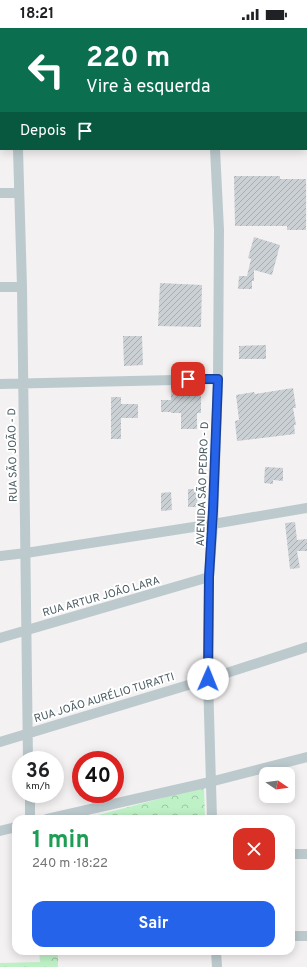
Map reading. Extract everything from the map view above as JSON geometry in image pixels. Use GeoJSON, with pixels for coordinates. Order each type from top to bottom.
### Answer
{"type":"FeatureCollection","features":[{"type":"Feature","properties":{"kind":"street","name":"RUA SÃO JOÃO - D"},"geometry":{"type":"LineString","coordinates":[[18,150],[22,287],[28,751]]}},
{"type":"Feature","properties":{"kind":"street","name":"AVENIDA SÃO PEDRO - D"},"geometry":{"type":"LineString","coordinates":[[212,815],[208,679],[209,577],[213,524],[218,379],[219,230],[215,150]]}},
{"type":"Feature","properties":{"kind":"street"},"geometry":{"type":"LineString","coordinates":[[0,193],[19,193]]}},
{"type":"Feature","properties":{"kind":"street"},"geometry":{"type":"LineString","coordinates":[[0,287],[22,287]]}},
{"type":"Feature","properties":{"kind":"street"},"geometry":{"type":"LineString","coordinates":[[0,384],[218,379]]}},
{"type":"Feature","properties":{"kind":"street"},"geometry":{"type":"LineString","coordinates":[[0,556],[213,524],[307,508]]}},
{"type":"Feature","properties":{"kind":"street","name":"RUA ARTUR JOÃO LARA"},"geometry":{"type":"LineString","coordinates":[[0,638],[209,577]]}},
{"type":"Feature","properties":{"kind":"street","name":"RUA JOÃO AURÉLIO TURATTI"},"geometry":{"type":"LineString","coordinates":[[0,742],[307,648]]}},
{"type":"Feature","properties":{"kind":"street"},"geometry":{"type":"LineString","coordinates":[[65,815],[210,782],[307,757]]}},
{"type":"Feature","properties":{"kind":"street"},"geometry":{"type":"LineString","coordinates":[[30,803],[30,815]]}},
{"type":"Feature","properties":{"kind":"street"},"geometry":{"type":"LineString","coordinates":[[0,831],[12,827]]}},
{"type":"Feature","properties":{"kind":"street"},"geometry":{"type":"LineString","coordinates":[[295,854],[307,854]]}},
{"type":"Feature","properties":{"kind":"street"},"geometry":{"type":"LineString","coordinates":[[295,936],[307,936]]}},
{"type":"Feature","properties":{"kind":"street"},"geometry":{"type":"LineString","coordinates":[[216,955],[217,967]]}},
{"type":"Feature","properties":{"kind":"green space"},"geometry":{"type":"Polygon","coordinates":[[[204,787],[205,815],[98,815],[204,787]]]}},
{"type":"Feature","properties":{"kind":"green space"},"geometry":{"type":"Polygon","coordinates":[[[39,955],[58,955],[58,967],[0,967],[0,963],[40,962],[39,955]]]}},
{"type":"Feature","properties":{"kind":"building"},"geometry":{"type":"Polygon","coordinates":[[[234,176],[280,176],[280,179],[306,179],[306,230],[287,230],[287,226],[235,226],[234,176]]]}},
{"type":"Feature","properties":{"kind":"building"},"geometry":{"type":"Polygon","coordinates":[[[254,237],[280,245],[272,275],[254,270],[252,289],[238,289],[239,276],[247,276],[251,259],[248,258],[254,237]]]}},
{"type":"Feature","properties":{"kind":"building"},"geometry":{"type":"Polygon","coordinates":[[[160,283],[202,285],[201,327],[158,326],[160,283]]]}},
{"type":"Feature","properties":{"kind":"building"},"geometry":{"type":"Polygon","coordinates":[[[123,336],[142,336],[143,365],[124,366],[123,336]]]}},
{"type":"Feature","properties":{"kind":"building"},"geometry":{"type":"Polygon","coordinates":[[[266,345],[266,359],[239,359],[239,346],[266,345]]]}},
{"type":"Feature","properties":{"kind":"building"},"geometry":{"type":"Polygon","coordinates":[[[293,388],[296,408],[293,408],[296,425],[294,425],[295,434],[237,441],[235,421],[239,420],[236,395],[254,392],[255,394],[293,388]]]}},
{"type":"Feature","properties":{"kind":"building"},"geometry":{"type":"Polygon","coordinates":[[[171,391],[201,391],[201,413],[197,413],[197,429],[181,429],[181,413],[161,412],[161,400],[171,400],[171,391]]]}},
{"type":"Feature","properties":{"kind":"building"},"geometry":{"type":"Polygon","coordinates":[[[111,397],[121,397],[121,404],[138,404],[138,418],[121,418],[121,439],[111,439],[111,397]]]}},
{"type":"Feature","properties":{"kind":"building"},"geometry":{"type":"Polygon","coordinates":[[[265,467],[283,468],[283,481],[273,480],[273,484],[264,483],[265,467]]]}},
{"type":"Feature","properties":{"kind":"building"},"geometry":{"type":"Polygon","coordinates":[[[188,489],[198,489],[197,507],[188,507],[188,489]]]}},
{"type":"Feature","properties":{"kind":"building"},"geometry":{"type":"Polygon","coordinates":[[[171,492],[172,510],[161,511],[161,493],[171,492]]]}},
{"type":"Feature","properties":{"kind":"building"},"geometry":{"type":"Polygon","coordinates":[[[295,522],[297,540],[307,539],[307,551],[297,551],[300,568],[290,569],[285,523],[295,522]]]}},
{"type":"Feature","properties":{"kind":"route"},"geometry":{"type":"LineString","coordinates":[[188,379],[218,379],[209,577],[208,679]]}}]}
